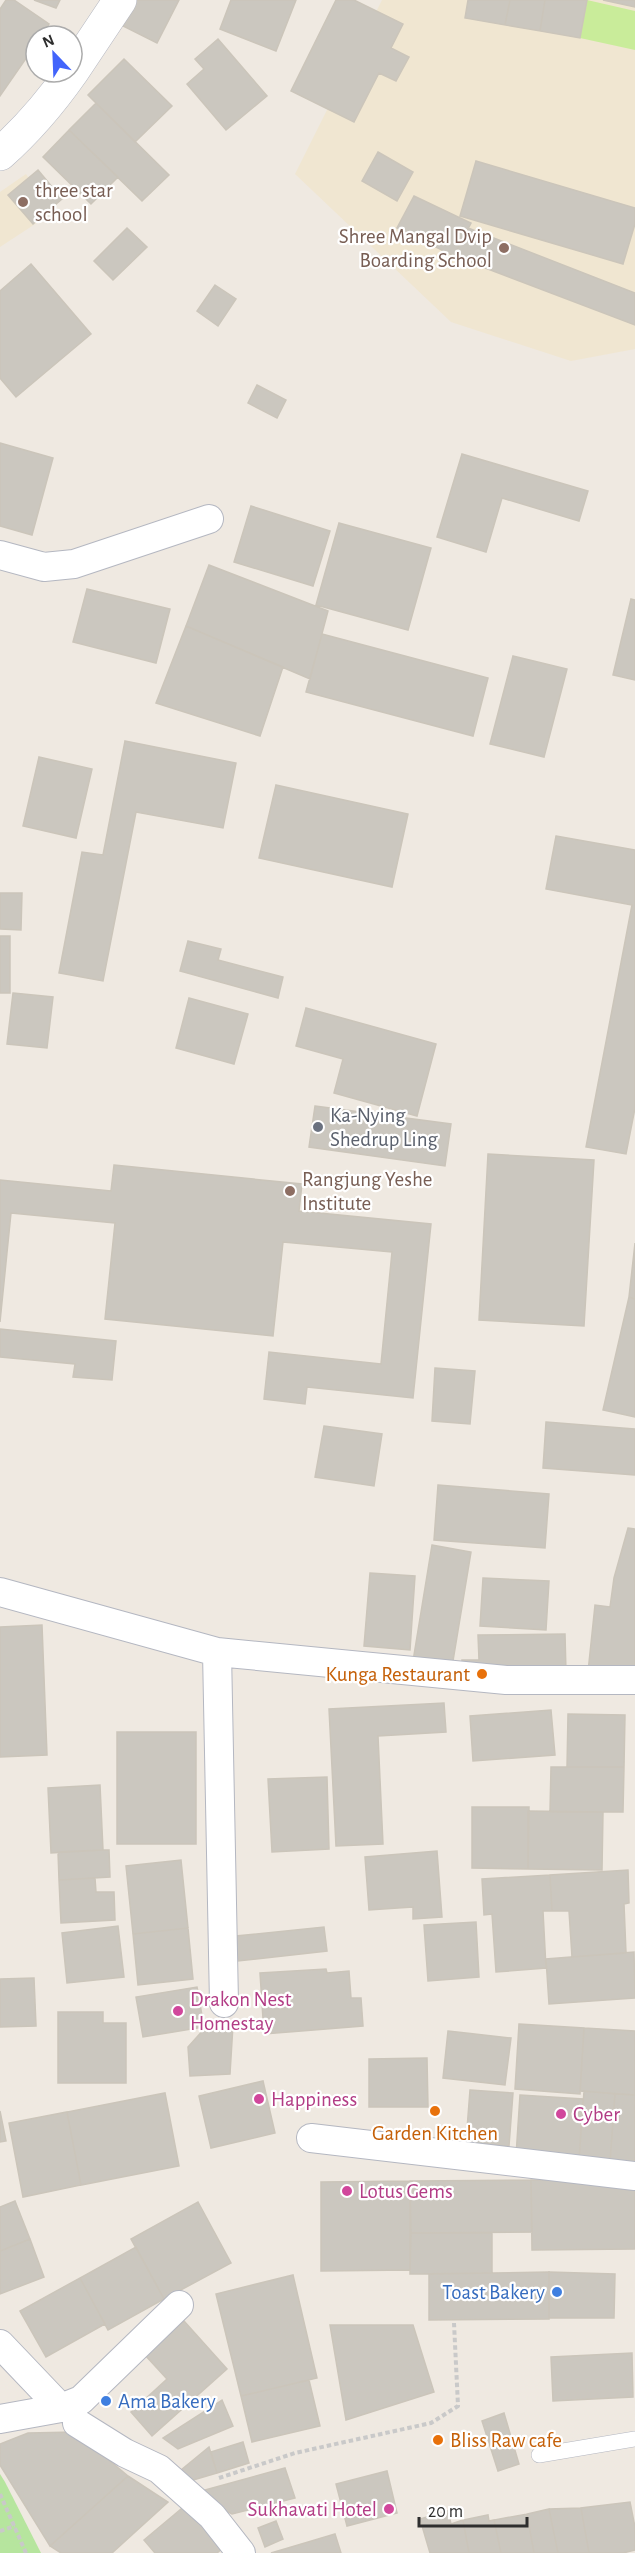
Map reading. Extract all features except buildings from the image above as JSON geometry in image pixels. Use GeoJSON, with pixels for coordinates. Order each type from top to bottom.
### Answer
{"type":"FeatureCollection","features":[{"type":"Feature","properties":{"kind":"main road"},"geometry":{"type":"LineString","coordinates":[[84,54],[120,0]]}},
{"type":"Feature","properties":{"kind":"main road"},"geometry":{"type":"LineString","coordinates":[[0,154],[19,137],[64,84]]}},
{"type":"Feature","properties":{"kind":"street"},"geometry":{"type":"LineString","coordinates":[[0,555],[44,567],[74,564],[209,519]]}},
{"type":"Feature","properties":{"kind":"street"},"geometry":{"type":"LineString","coordinates":[[0,1592],[218,1652],[506,1680],[635,1680]]}},
{"type":"Feature","properties":{"kind":"street"},"geometry":{"type":"LineString","coordinates":[[218,1652],[224,2003]]}},
{"type":"Feature","properties":{"kind":"street"},"geometry":{"type":"LineString","coordinates":[[311,2138],[635,2176]]}},
{"type":"Feature","properties":{"kind":"street"},"geometry":{"type":"LineString","coordinates":[[69,2416],[81,2400],[179,2305]]}},
{"type":"Feature","properties":{"kind":"street"},"geometry":{"type":"LineString","coordinates":[[0,2344],[69,2416],[125,2453],[159,2469],[213,2516],[242,2553]]}},
{"type":"Feature","properties":{"kind":"street"},"geometry":{"type":"LineString","coordinates":[[0,2419],[69,2416]]}},
{"type":"Feature","properties":{"kind":"lane"},"geometry":{"type":"LineString","coordinates":[[539,2455],[635,2439]]}},
{"type":"Feature","properties":{"kind":"path"},"geometry":{"type":"LineString","coordinates":[[180,2488],[230,2475],[295,2453],[431,2423],[458,2406],[454,2323]]}},
{"type":"Feature","properties":{"kind":"path"},"geometry":{"type":"LineString","coordinates":[[0,2494],[26,2553]]}},
{"type":"Feature","properties":{"kind":"path"},"geometry":{"type":"LineString","coordinates":[[0,2531],[15,2526]]}},
{"type":"Feature","properties":{"kind":"shaded area","name":"Shree Mangal Dvip Boarding School"},"geometry":{"type":"Polygon","coordinates":[[[382,0],[635,0],[635,349],[571,361],[451,322],[295,174],[382,0]]]}},
{"type":"Feature","properties":{"kind":"shaded area","name":"three star school"},"geometry":{"type":"Polygon","coordinates":[[[26,174],[52,213],[0,247],[0,192],[26,174]]]}},
{"type":"Feature","properties":{"kind":"green space"},"geometry":{"type":"Polygon","coordinates":[[[587,0],[635,11],[635,50],[580,38],[587,0]]]}},
{"type":"Feature","properties":{"kind":"green space"},"geometry":{"type":"Polygon","coordinates":[[[0,2474],[5,2482],[41,2553],[0,2553],[0,2474]]]}},
{"type":"Feature","properties":{"kind":"place","name":"three star school"},"geometry":{"type":"Point","coordinates":[23,202]}},
{"type":"Feature","properties":{"kind":"place","name":"Shree Mangal Dvip Boarding School"},"geometry":{"type":"Point","coordinates":[504,248]}},
{"type":"Feature","properties":{"kind":"place","name":"Ka-Nying Shedrup Ling"},"geometry":{"type":"Point","coordinates":[318,1127]}},
{"type":"Feature","properties":{"kind":"place","name":"Rangjung Yeshe Institute"},"geometry":{"type":"Point","coordinates":[290,1191]}},
{"type":"Feature","properties":{"kind":"place","name":"Kunga Restaurant"},"geometry":{"type":"Point","coordinates":[482,1674]}},
{"type":"Feature","properties":{"kind":"place","name":"Drakon Nest Homestay"},"geometry":{"type":"Point","coordinates":[178,2011]}},
{"type":"Feature","properties":{"kind":"place","name":"Happiness"},"geometry":{"type":"Point","coordinates":[259,2099]}},
{"type":"Feature","properties":{"kind":"place","name":"Garden Kitchen"},"geometry":{"type":"Point","coordinates":[435,2111]}},
{"type":"Feature","properties":{"kind":"place","name":"Cyber"},"geometry":{"type":"Point","coordinates":[561,2114]}},
{"type":"Feature","properties":{"kind":"place","name":"Lotus Gems"},"geometry":{"type":"Point","coordinates":[347,2191]}},
{"type":"Feature","properties":{"kind":"place","name":"Toast Bakery"},"geometry":{"type":"Point","coordinates":[557,2292]}},
{"type":"Feature","properties":{"kind":"place","name":"Ama Bakery"},"geometry":{"type":"Point","coordinates":[106,2401]}},
{"type":"Feature","properties":{"kind":"place","name":"Bliss Raw cafe"},"geometry":{"type":"Point","coordinates":[438,2440]}},
{"type":"Feature","properties":{"kind":"place","name":"Sukhavati Hotel"},"geometry":{"type":"Point","coordinates":[389,2509]}}]}
